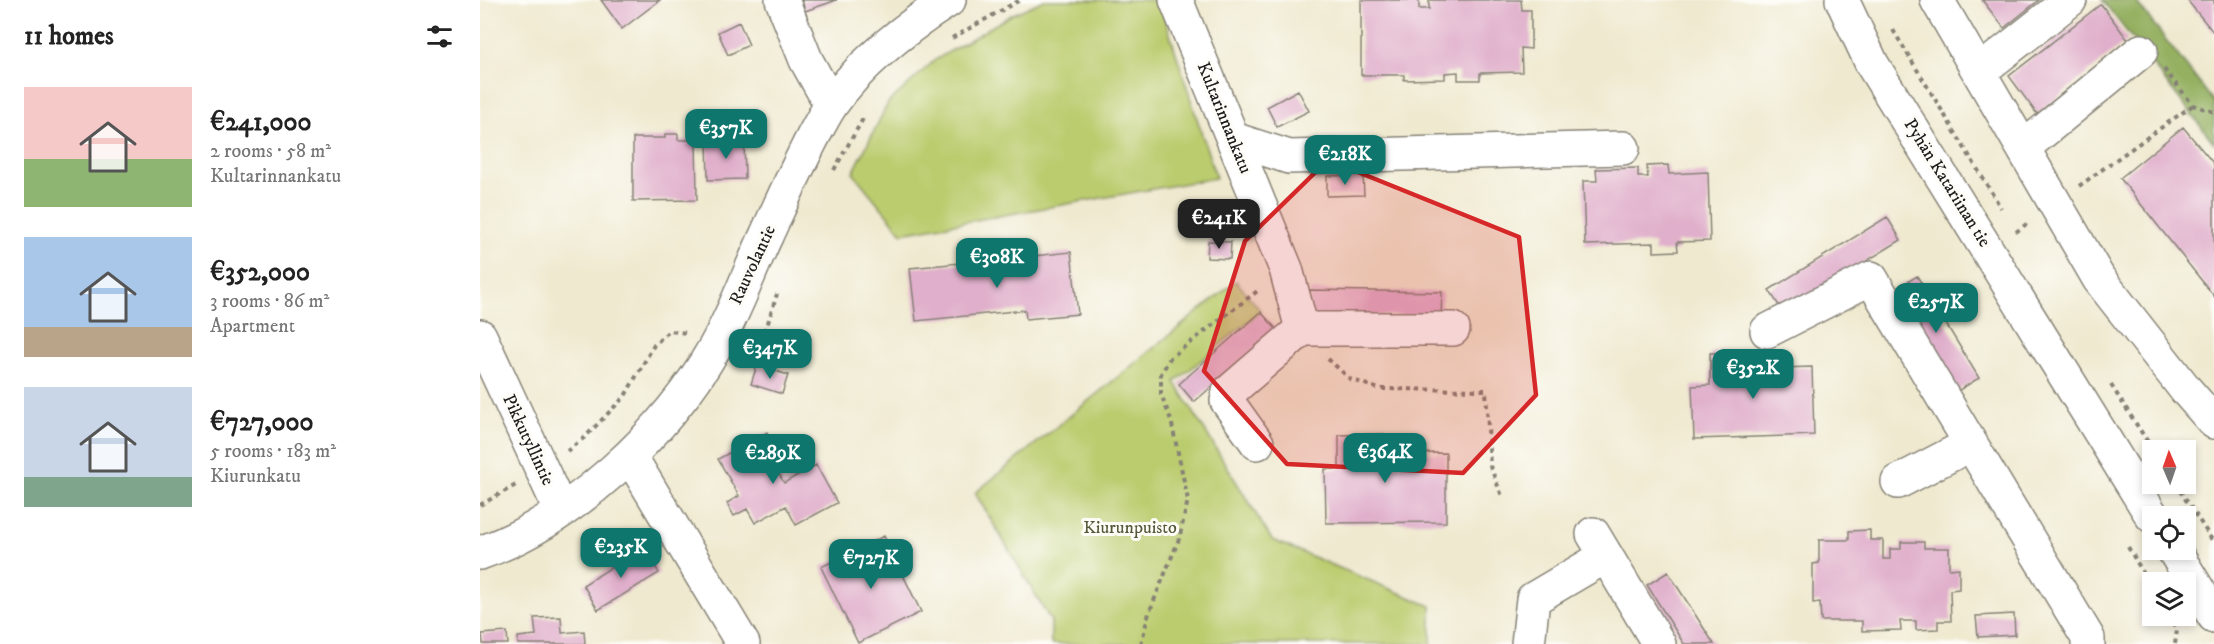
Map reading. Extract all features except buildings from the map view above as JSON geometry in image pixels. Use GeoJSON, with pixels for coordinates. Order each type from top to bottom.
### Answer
{"type":"FeatureCollection","features":[{"type":"Feature","properties":{"kind":"street"},"geometry":{"type":"LineString","coordinates":[[782,0],[806,60],[831,105]]}},
{"type":"Feature","properties":{"kind":"street","name":"Rauvolantie"},"geometry":{"type":"LineString","coordinates":[[480,553],[503,545],[561,511],[630,456],[661,423],[686,392],[716,346],[802,159],[831,105],[871,58],[919,19],[949,0]]}},
{"type":"Feature","properties":{"kind":"street","name":"Pyhän Katariinan tie"},"geometry":{"type":"LineString","coordinates":[[1842,0],[1872,64],[2146,506]]}},
{"type":"Feature","properties":{"kind":"street"},"geometry":{"type":"LineString","coordinates":[[1937,0],[2098,279],[2214,422]]}},
{"type":"Feature","properties":{"kind":"street"},"geometry":{"type":"LineString","coordinates":[[1979,72],[2070,0]]}},
{"type":"Feature","properties":{"kind":"street","name":"Kultarinnankatu"},"geometry":{"type":"LineString","coordinates":[[1186,4],[1233,139],[1286,269],[1302,329]]}},
{"type":"Feature","properties":{"kind":"street"},"geometry":{"type":"LineString","coordinates":[[2023,148],[2141,51]]}},
{"type":"Feature","properties":{"kind":"street"},"geometry":{"type":"LineString","coordinates":[[1233,139],[1289,157],[1623,147]]}},
{"type":"Feature","properties":{"kind":"street"},"geometry":{"type":"LineString","coordinates":[[1767,331],[1870,278],[2088,638],[2088,644]]}},
{"type":"Feature","properties":{"kind":"street"},"geometry":{"type":"LineString","coordinates":[[1257,443],[1227,401],[1229,392],[1302,329],[1454,329]]}},
{"type":"Feature","properties":{"kind":"street","name":"Pikkutyllintie"},"geometry":{"type":"LineString","coordinates":[[480,336],[561,511]]}},
{"type":"Feature","properties":{"kind":"street"},"geometry":{"type":"LineString","coordinates":[[1898,482],[1971,444]]}},
{"type":"Feature","properties":{"kind":"street"},"geometry":{"type":"LineString","coordinates":[[630,456],[743,644]]}},
{"type":"Feature","properties":{"kind":"street"},"geometry":{"type":"LineString","coordinates":[[1528,644],[1533,599],[1599,545],[1659,644]]}},
{"type":"Feature","properties":{"kind":"street"},"geometry":{"type":"LineString","coordinates":[[2180,560],[2214,616]]}},
{"type":"Feature","properties":{"kind":"path"},"geometry":{"type":"LineString","coordinates":[[943,45],[1020,0]]}},
{"type":"Feature","properties":{"kind":"path"},"geometry":{"type":"LineString","coordinates":[[1891,26],[2004,212]]}},
{"type":"Feature","properties":{"kind":"path"},"geometry":{"type":"LineString","coordinates":[[2141,51],[2147,49],[2193,105],[2214,111]]}},
{"type":"Feature","properties":{"kind":"path"},"geometry":{"type":"LineString","coordinates":[[2056,204],[2193,105]]}},
{"type":"Feature","properties":{"kind":"path"},"geometry":{"type":"LineString","coordinates":[[832,173],[866,114]]}},
{"type":"Feature","properties":{"kind":"path"},"geometry":{"type":"LineString","coordinates":[[2010,222],[2022,242]]}},
{"type":"Feature","properties":{"kind":"path"},"geometry":{"type":"LineString","coordinates":[[1141,644],[1149,613],[1179,539],[1188,500],[1171,420],[1161,394],[1161,374],[1170,358],[1286,269]]}},
{"type":"Feature","properties":{"kind":"path"},"geometry":{"type":"LineString","coordinates":[[562,455],[585,437],[625,396],[654,345],[669,331],[684,331],[716,346],[736,349],[756,343],[767,326],[778,294]]}},
{"type":"Feature","properties":{"kind":"path"},"geometry":{"type":"LineString","coordinates":[[1302,329],[1341,372],[1350,379],[1369,386],[1379,389],[1486,390],[1490,466],[1502,496]]}},
{"type":"Feature","properties":{"kind":"path"},"geometry":{"type":"LineString","coordinates":[[2107,380],[2146,440]]}},
{"type":"Feature","properties":{"kind":"path"},"geometry":{"type":"LineString","coordinates":[[480,504],[520,483]]}},
{"type":"Feature","properties":{"kind":"path"},"geometry":{"type":"LineString","coordinates":[[2182,494],[2214,543]]}},
{"type":"Feature","properties":{"kind":"path"},"geometry":{"type":"LineString","coordinates":[[2128,547],[2143,572]]}},
{"type":"Feature","properties":{"kind":"path"},"geometry":{"type":"LineString","coordinates":[[2175,626],[2177,630],[2175,644]]}},
{"type":"Feature","properties":{"kind":"highlighted area"},"geometry":{"type":"Polygon","coordinates":[[[1328,160],[1519,237],[1536,395],[1463,473],[1287,464],[1204,371],[1245,241],[1328,160]]]}},
{"type":"Feature","properties":{"kind":"green space"},"geometry":{"type":"Polygon","coordinates":[[[1044,0],[1159,0],[1216,178],[902,233],[853,173],[888,103],[935,60],[1013,14],[1044,0]]]}},
{"type":"Feature","properties":{"kind":"green space"},"geometry":{"type":"Polygon","coordinates":[[[2102,0],[2135,0],[2214,102],[2214,143],[2102,0]]]}},
{"type":"Feature","properties":{"kind":"green space","name":"Kiurunpuisto"},"geometry":{"type":"Polygon","coordinates":[[[1236,281],[1261,311],[1175,382],[1272,540],[1431,606],[1431,644],[1051,644],[1051,621],[975,493],[1236,281]]]}}]}
